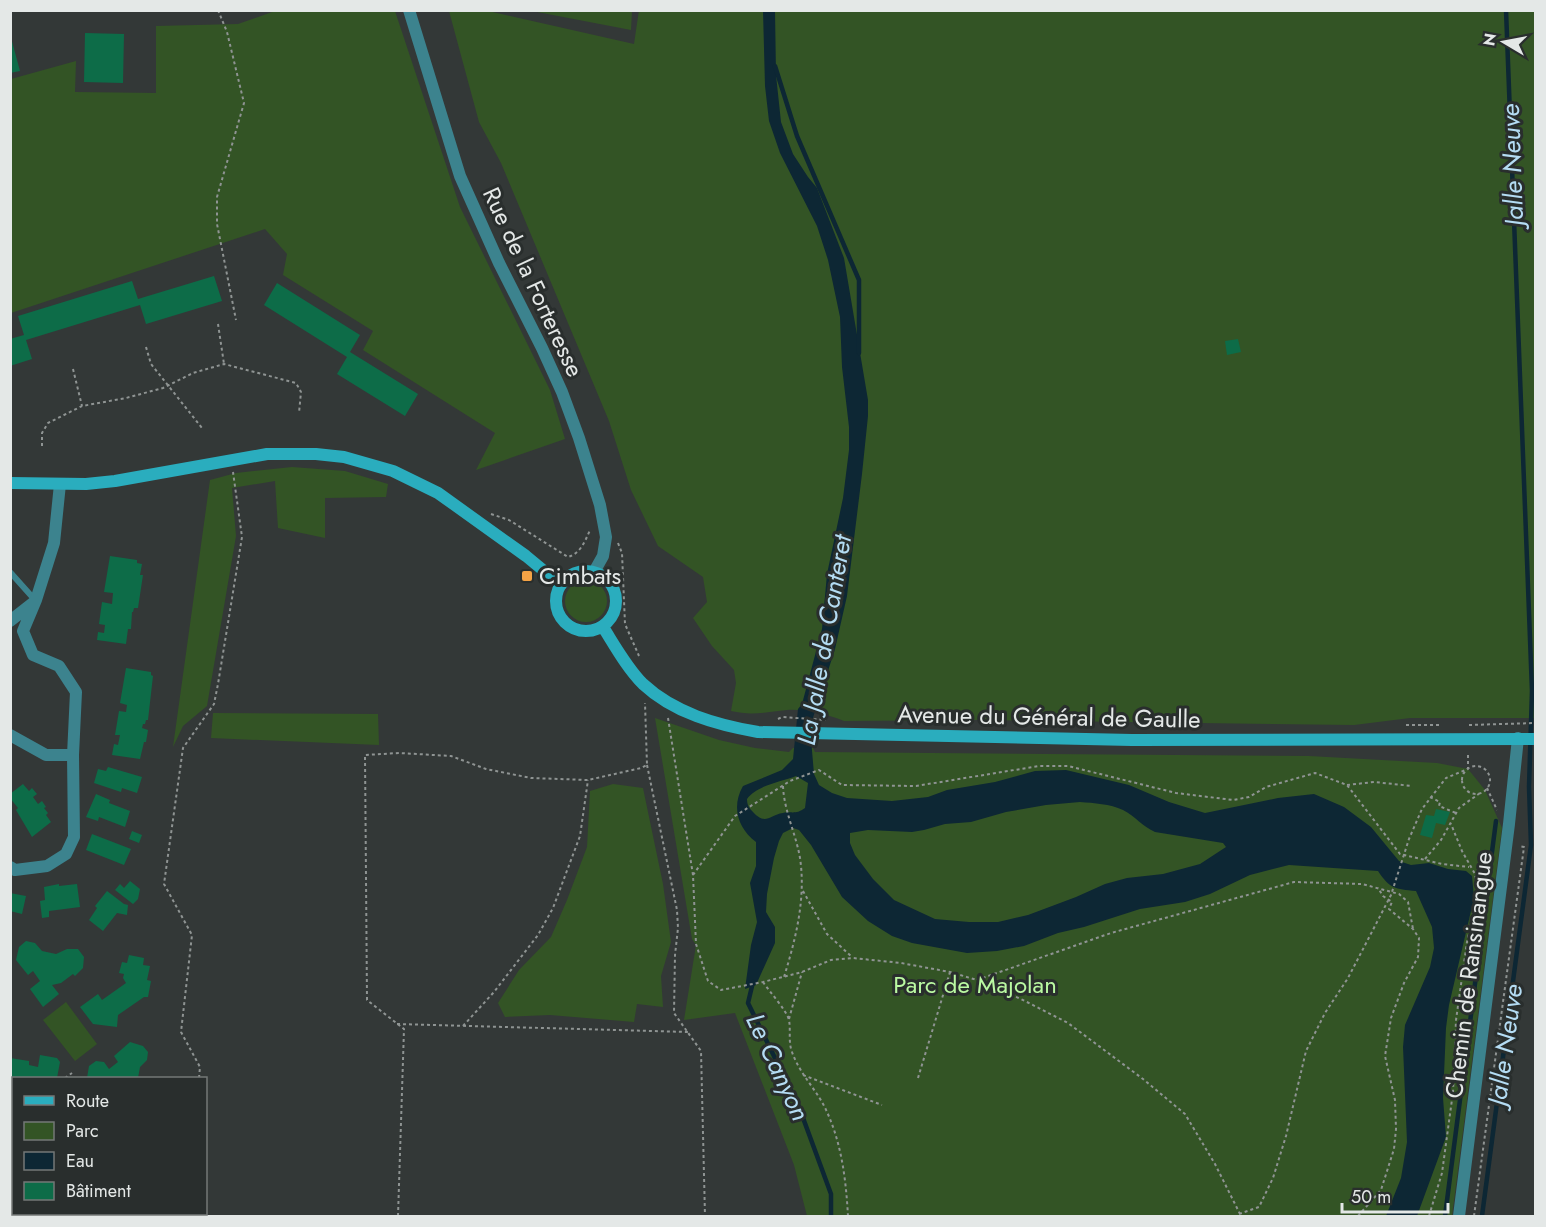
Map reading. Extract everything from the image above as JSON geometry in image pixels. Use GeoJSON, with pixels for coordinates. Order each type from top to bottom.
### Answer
{"type":"FeatureCollection","features":[{"type":"Feature","properties":{"kind":"main road"},"geometry":{"type":"LineString","coordinates":[[10,483],[60,484],[115,481],[267,454],[316,454],[344,457],[393,471],[438,493],[526,556],[561,585]]}},
{"type":"Feature","properties":{"kind":"main road"},"geometry":{"type":"LineString","coordinates":[[594,572],[611,583],[617,602],[615,611],[603,627],[593,631],[583,631],[565,623],[556,604],[557,594],[561,585],[575,573],[594,572]]}},
{"type":"Feature","properties":{"kind":"main road","name":"Avenue du Général de Gaulle"},"geometry":{"type":"LineString","coordinates":[[603,627],[642,683],[659,697],[701,718],[734,728],[781,733],[1132,740],[1536,739]]}},
{"type":"Feature","properties":{"kind":"street","name":"Rue de la Forteresse"},"geometry":{"type":"LineString","coordinates":[[409,10],[460,176],[499,263],[562,392],[579,438],[600,505],[606,537],[603,556],[594,572]]}},
{"type":"Feature","properties":{"kind":"street"},"geometry":{"type":"LineString","coordinates":[[10,867],[15,870],[47,866],[66,854],[74,837],[73,755],[76,692],[59,666],[33,655],[23,631],[36,600],[54,543],[60,484]]}},
{"type":"Feature","properties":{"kind":"street"},"geometry":{"type":"LineString","coordinates":[[10,621],[36,600]]}},
{"type":"Feature","properties":{"kind":"street"},"geometry":{"type":"LineString","coordinates":[[10,735],[46,755],[73,755]]}},
{"type":"Feature","properties":{"kind":"street","name":"Chemin de Ransinangue"},"geometry":{"type":"LineString","coordinates":[[1459,1216],[1518,738]]}},
{"type":"Feature","properties":{"kind":"lane"},"geometry":{"type":"LineString","coordinates":[[10,572],[36,600]]}},
{"type":"Feature","properties":{"kind":"path"},"geometry":{"type":"LineString","coordinates":[[218,10],[224,21],[244,103],[217,197],[216,208],[217,224],[236,320]]}},
{"type":"Feature","properties":{"kind":"path"},"geometry":{"type":"LineString","coordinates":[[218,324],[224,364]]}},
{"type":"Feature","properties":{"kind":"path"},"geometry":{"type":"LineString","coordinates":[[146,346],[151,363],[202,428]]}},
{"type":"Feature","properties":{"kind":"path"},"geometry":{"type":"LineString","coordinates":[[42,446],[42,433],[48,423],[82,406],[126,398],[169,385],[193,373],[224,364],[296,383],[301,392],[299,413]]}},
{"type":"Feature","properties":{"kind":"path"},"geometry":{"type":"LineString","coordinates":[[73,369],[82,406]]}},
{"type":"Feature","properties":{"kind":"path"},"geometry":{"type":"LineString","coordinates":[[199,1077],[200,1067],[181,1032],[192,935],[164,884],[183,748],[214,704],[242,537],[239,503],[231,460]]}},
{"type":"Feature","properties":{"kind":"path"},"geometry":{"type":"LineString","coordinates":[[483,509],[490,514],[509,520],[563,556],[574,555],[582,547]]}},
{"type":"Feature","properties":{"kind":"path"},"geometry":{"type":"LineString","coordinates":[[621,565],[625,594],[625,624],[642,664]]}},
{"type":"Feature","properties":{"kind":"path"},"geometry":{"type":"LineString","coordinates":[[644,700],[647,765],[677,910],[674,1013],[701,1051],[705,1216]]}},
{"type":"Feature","properties":{"kind":"path"},"geometry":{"type":"LineString","coordinates":[[668,716],[693,875],[696,944],[708,981],[721,990],[784,977],[831,960],[853,958],[901,963],[976,980],[1021,999],[1068,1023],[1143,1079],[1185,1114],[1215,1164],[1240,1215],[1259,1207],[1273,1178],[1286,1136],[1306,1051],[1325,1013],[1348,978],[1391,895],[1409,839],[1422,809],[1446,778],[1479,767],[1489,775],[1489,784],[1484,791],[1460,807],[1451,824],[1425,859]]}},
{"type":"Feature","properties":{"kind":"path"},"geometry":{"type":"LineString","coordinates":[[772,721],[782,717],[824,719]]}},
{"type":"Feature","properties":{"kind":"path"},"geometry":{"type":"LineString","coordinates":[[1506,723],[1536,723]]}},
{"type":"Feature","properties":{"kind":"path"},"geometry":{"type":"LineString","coordinates":[[398,1216],[404,1029],[367,999],[366,755],[399,753],[451,756],[486,769],[531,778],[588,780],[647,765]]}},
{"type":"Feature","properties":{"kind":"path"},"geometry":{"type":"LineString","coordinates":[[693,875],[735,816],[790,781],[819,771],[842,785],[916,786],[1039,766],[1068,766],[1176,793],[1233,800],[1249,797],[1266,787],[1315,773],[1347,785],[1374,782],[1412,786]]}},
{"type":"Feature","properties":{"kind":"path"},"geometry":{"type":"LineString","coordinates":[[1468,769],[1462,778],[1464,787],[1471,793],[1480,793]]}},
{"type":"Feature","properties":{"kind":"path"},"geometry":{"type":"LineString","coordinates":[[463,1026],[494,992],[538,935],[553,909],[580,836],[588,780]]}},
{"type":"Feature","properties":{"kind":"path"},"geometry":{"type":"LineString","coordinates":[[783,785],[786,808],[800,858],[803,891],[796,934],[784,977]]}},
{"type":"Feature","properties":{"kind":"path"},"geometry":{"type":"LineString","coordinates":[[1347,785],[1400,854],[1443,864],[1469,867]]}},
{"type":"Feature","properties":{"kind":"path"},"geometry":{"type":"LineString","coordinates":[[1430,797],[1440,802],[1439,806],[1456,813]]}},
{"type":"Feature","properties":{"kind":"path"},"geometry":{"type":"LineString","coordinates":[[1429,1216],[1442,1173],[1453,1092],[1456,1020],[1467,942],[1478,889],[1475,874],[1469,867],[1451,824]]}},
{"type":"Feature","properties":{"kind":"path"},"geometry":{"type":"LineString","coordinates":[[976,980],[1111,933],[1294,882],[1362,884],[1400,894],[1408,902],[1413,929]]}},
{"type":"Feature","properties":{"kind":"path"},"geometry":{"type":"LineString","coordinates":[[1358,1216],[1381,1190],[1394,1149],[1395,1100],[1385,1056],[1391,1018],[1404,983],[1418,957],[1419,938],[1413,929],[1389,909],[1392,902],[1383,896],[1378,888]]}},
{"type":"Feature","properties":{"kind":"path"},"geometry":{"type":"LineString","coordinates":[[803,891],[827,934],[853,958]]}},
{"type":"Feature","properties":{"kind":"path"},"geometry":{"type":"LineString","coordinates":[[802,972],[789,1019],[789,1042],[803,1075],[827,1111],[839,1145],[846,1183],[848,1216]]}},
{"type":"Feature","properties":{"kind":"path"},"geometry":{"type":"LineString","coordinates":[[918,1078],[950,972]]}},
{"type":"Feature","properties":{"kind":"path"},"geometry":{"type":"LineString","coordinates":[[763,982],[789,1019]]}},
{"type":"Feature","properties":{"kind":"path"},"geometry":{"type":"LineString","coordinates":[[398,1024],[689,1032]]}},
{"type":"Feature","properties":{"kind":"path"},"geometry":{"type":"LineString","coordinates":[[66,1077],[72,1073]]}},
{"type":"Feature","properties":{"kind":"path"},"geometry":{"type":"LineString","coordinates":[[803,1075],[882,1105]]}},
{"type":"Feature","properties":{"kind":"green space"},"geometry":{"type":"Polygon","coordinates":[[[639,10],[1535,11],[1535,718],[1410,718],[1354,725],[978,720],[844,721],[801,710],[752,713],[731,711],[736,683],[734,670],[712,646],[693,618],[707,602],[703,577],[658,546],[631,490],[609,421],[501,163],[479,122],[449,11],[488,11],[634,44],[639,10]]]}},
{"type":"Feature","properties":{"kind":"green space"},"geometry":{"type":"Polygon","coordinates":[[[275,11],[395,11],[460,207],[550,390],[565,439],[476,470],[495,433],[363,350],[373,331],[283,275],[287,254],[265,229],[11,313],[11,79],[76,61],[75,92],[156,93],[156,26],[238,24],[275,11]]]}},
{"type":"Feature","properties":{"kind":"green space"},"geometry":{"type":"Polygon","coordinates":[[[532,11],[632,11],[631,30],[532,11]]]}},
{"type":"Feature","properties":{"kind":"green space"},"geometry":{"type":"Polygon","coordinates":[[[292,467],[345,471],[388,484],[386,497],[325,498],[325,538],[278,528],[275,481],[232,488],[236,536],[207,706],[183,726],[173,747],[210,480],[236,473],[292,467]]]}},
{"type":"Feature","properties":{"kind":"green space"},"geometry":{"type":"Polygon","coordinates":[[[586,580],[601,586],[607,601],[601,616],[586,622],[571,616],[565,601],[571,586],[586,580]]]}},
{"type":"Feature","properties":{"kind":"green space"},"geometry":{"type":"Polygon","coordinates":[[[213,713],[378,714],[379,745],[211,738],[213,713]]]}},
{"type":"Feature","properties":{"kind":"green space","name":"Parc de Majolan"},"geometry":{"type":"Polygon","coordinates":[[[655,718],[719,740],[755,748],[789,752],[793,748],[813,748],[815,752],[1309,756],[1437,763],[1468,769],[1485,790],[1502,828],[1452,1216],[807,1216],[794,1165],[735,1013],[684,1020],[696,945],[692,939],[655,718]]]}},
{"type":"Feature","properties":{"kind":"green space"},"geometry":{"type":"Polygon","coordinates":[[[613,784],[643,788],[663,884],[671,942],[661,976],[663,1007],[637,1004],[634,1022],[550,1015],[505,1017],[498,1003],[519,970],[551,937],[587,847],[590,791],[613,784]]]}},
{"type":"Feature","properties":{"kind":"green space"},"geometry":{"type":"Polygon","coordinates":[[[66,1002],[97,1044],[75,1061],[43,1020],[66,1002]]]}},
{"type":"Feature","properties":{"kind":"water"},"geometry":{"type":"Polygon","coordinates":[[[763,11],[775,11],[776,75],[781,122],[793,154],[817,188],[844,258],[868,400],[862,474],[847,596],[835,649],[810,727],[814,774],[819,785],[847,798],[892,801],[928,797],[947,790],[995,782],[1035,771],[1066,770],[1129,785],[1169,802],[1205,813],[1278,798],[1314,794],[1344,807],[1371,827],[1399,861],[1411,865],[1429,863],[1448,869],[1466,871],[1472,876],[1474,898],[1449,1005],[1446,1028],[1443,1098],[1446,1137],[1417,1216],[1386,1216],[1401,1178],[1407,1142],[1403,1047],[1405,1025],[1430,967],[1434,948],[1432,927],[1416,891],[1394,887],[1378,871],[1289,865],[1250,875],[1210,894],[1185,902],[1140,909],[1058,933],[1024,946],[967,953],[912,943],[892,936],[868,921],[842,897],[811,845],[799,830],[793,828],[783,833],[779,841],[767,894],[766,912],[775,927],[775,943],[756,985],[745,989],[751,945],[757,922],[750,883],[756,866],[756,842],[741,824],[737,802],[743,786],[782,770],[793,759],[798,709],[802,704],[822,629],[827,574],[843,498],[849,450],[840,317],[828,260],[817,226],[780,153],[769,121],[765,86],[763,11]],[[796,776],[770,784],[751,794],[747,799],[749,808],[757,816],[765,819],[805,808],[808,783],[796,776]],[[1080,802],[1006,812],[971,822],[945,824],[912,832],[868,830],[850,833],[850,843],[855,855],[873,879],[894,900],[935,919],[969,922],[998,922],[1028,915],[1105,884],[1127,878],[1163,874],[1200,864],[1226,847],[1223,843],[1155,832],[1118,808],[1080,802]]]}},
{"type":"Feature","properties":{"kind":"building"},"geometry":{"type":"Polygon","coordinates":[[[85,33],[124,34],[123,83],[84,82],[85,33]]]}},
{"type":"Feature","properties":{"kind":"building"},"geometry":{"type":"Polygon","coordinates":[[[10,34],[20,71],[10,73],[10,34]]]}},
{"type":"Feature","properties":{"kind":"building"},"geometry":{"type":"Polygon","coordinates":[[[214,276],[222,301],[146,324],[140,305],[26,340],[32,359],[10,366],[10,339],[24,335],[18,316],[132,281],[138,299],[214,276]]]}},
{"type":"Feature","properties":{"kind":"building"},"geometry":{"type":"Polygon","coordinates":[[[277,283],[360,335],[350,352],[418,394],[405,416],[337,374],[347,357],[264,305],[277,283]]]}},
{"type":"Feature","properties":{"kind":"building"},"geometry":{"type":"Polygon","coordinates":[[[1238,339],[1241,352],[1227,355],[1225,341],[1238,339]]]}},
{"type":"Feature","properties":{"kind":"building"},"geometry":{"type":"Polygon","coordinates":[[[110,556],[137,560],[137,563],[142,564],[140,575],[143,575],[138,608],[134,608],[132,612],[131,629],[128,629],[126,644],[97,640],[98,632],[104,633],[105,625],[99,624],[102,602],[112,604],[113,593],[104,592],[110,556]]]}},
{"type":"Feature","properties":{"kind":"building"},"geometry":{"type":"Polygon","coordinates":[[[126,668],[151,672],[153,676],[148,720],[142,728],[148,730],[140,759],[112,755],[114,744],[118,745],[120,735],[115,735],[119,711],[126,712],[127,705],[120,703],[126,668]]]}},
{"type":"Feature","properties":{"kind":"building"},"geometry":{"type":"Polygon","coordinates":[[[108,767],[142,777],[137,793],[122,788],[121,792],[94,783],[98,769],[106,771],[108,767]]]}},
{"type":"Feature","properties":{"kind":"building"},"geometry":{"type":"Polygon","coordinates":[[[23,784],[29,791],[32,788],[37,794],[33,797],[38,804],[42,801],[48,813],[46,815],[51,822],[32,837],[16,810],[18,808],[10,798],[10,794],[23,784]]]}},
{"type":"Feature","properties":{"kind":"building"},"geometry":{"type":"Polygon","coordinates":[[[96,794],[110,800],[109,803],[130,811],[125,827],[99,817],[98,821],[86,817],[96,794]]]}},
{"type":"Feature","properties":{"kind":"building"},"geometry":{"type":"Polygon","coordinates":[[[1436,809],[1450,812],[1445,825],[1436,823],[1432,838],[1420,835],[1426,815],[1434,816],[1436,809]]]}},
{"type":"Feature","properties":{"kind":"building"},"geometry":{"type":"Polygon","coordinates":[[[132,831],[142,835],[139,843],[129,839],[132,831]]]}},
{"type":"Feature","properties":{"kind":"building"},"geometry":{"type":"Polygon","coordinates":[[[92,834],[131,849],[124,865],[86,850],[92,834]]]}},
{"type":"Feature","properties":{"kind":"building"},"geometry":{"type":"Polygon","coordinates":[[[130,881],[140,889],[138,899],[133,904],[115,890],[120,884],[124,888],[130,881]]]}},
{"type":"Feature","properties":{"kind":"building"},"geometry":{"type":"Polygon","coordinates":[[[59,884],[59,886],[77,884],[80,907],[49,911],[49,917],[42,918],[40,901],[45,900],[44,887],[59,884]]]}},
{"type":"Feature","properties":{"kind":"building"},"geometry":{"type":"Polygon","coordinates":[[[107,891],[128,905],[127,915],[117,913],[103,931],[89,920],[97,908],[95,906],[107,891]]]}},
{"type":"Feature","properties":{"kind":"building"},"geometry":{"type":"Polygon","coordinates":[[[10,893],[26,896],[22,914],[10,911],[10,893]]]}},
{"type":"Feature","properties":{"kind":"building"},"geometry":{"type":"Polygon","coordinates":[[[26,941],[35,943],[42,951],[56,954],[67,949],[78,949],[84,957],[83,968],[75,976],[73,974],[61,983],[52,985],[59,994],[43,1007],[30,989],[40,981],[33,971],[28,975],[16,960],[19,947],[26,941]]]}},
{"type":"Feature","properties":{"kind":"building"},"geometry":{"type":"Polygon","coordinates":[[[129,955],[144,958],[143,965],[150,966],[147,980],[151,981],[148,997],[144,997],[118,1015],[117,1027],[93,1024],[80,1007],[98,994],[102,1000],[126,983],[123,978],[124,974],[119,973],[122,962],[127,963],[129,955]]]}},
{"type":"Feature","properties":{"kind":"building"},"geometry":{"type":"Polygon","coordinates":[[[130,1042],[143,1046],[148,1052],[147,1060],[140,1067],[138,1077],[87,1077],[89,1066],[96,1061],[104,1062],[109,1069],[118,1062],[114,1056],[130,1042]]]}},
{"type":"Feature","properties":{"kind":"building"},"geometry":{"type":"Polygon","coordinates":[[[40,1055],[57,1058],[60,1062],[57,1077],[12,1077],[12,1082],[10,1082],[10,1058],[29,1061],[29,1065],[38,1067],[40,1055]]]}},
{"type":"Feature","properties":{"kind":"waterway","name":"Jalle Neuve"},"geometry":{"type":"LineString","coordinates":[[1482,1216],[1531,845],[1529,787],[1532,691],[1506,10]]}},
{"type":"Feature","properties":{"kind":"waterway","name":"La Jalle de Canteret"},"geometry":{"type":"LineString","coordinates":[[775,66],[797,136],[859,280],[859,353]]}},
{"type":"Feature","properties":{"kind":"waterway"},"geometry":{"type":"LineString","coordinates":[[1445,1216],[1496,821]]}},
{"type":"Feature","properties":{"kind":"waterway","name":"Le Canyon"},"geometry":{"type":"LineString","coordinates":[[753,982],[748,1003],[799,1107],[831,1194],[831,1216]]}},
{"type":"Feature","properties":{"kind":"place","name":"Cimbats"},"geometry":{"type":"Point","coordinates":[527,576]}}]}
